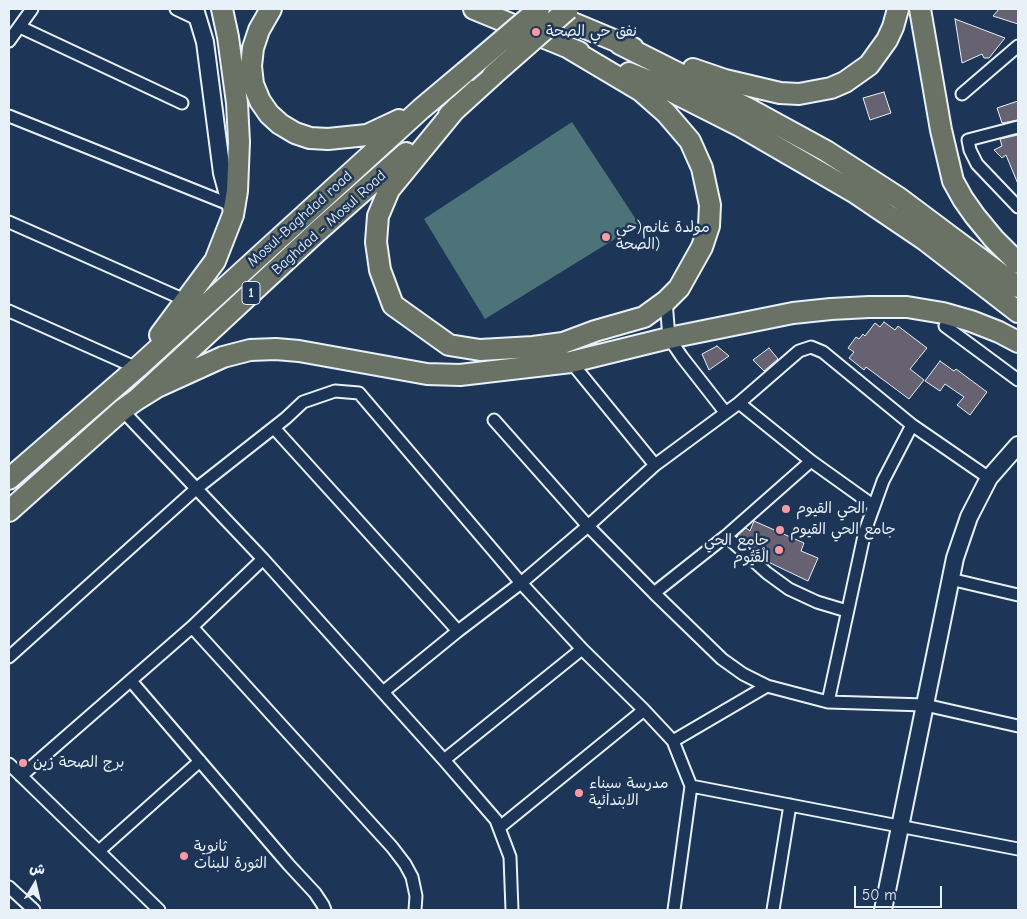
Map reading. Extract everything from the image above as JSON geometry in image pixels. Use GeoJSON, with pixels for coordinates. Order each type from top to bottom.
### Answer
{"type":"FeatureCollection","features":[{"type":"Feature","properties":{"kind":"highway"},"geometry":{"type":"LineString","coordinates":[[9,479],[137,368],[215,261],[237,191],[239,142],[237,103],[228,37],[222,9]]}},
{"type":"Feature","properties":{"kind":"highway"},"geometry":{"type":"LineString","coordinates":[[271,9],[259,30],[253,48],[251,66],[253,84],[260,101],[269,114],[280,124],[295,133],[310,138],[351,138],[367,135],[384,128],[421,109]]}},
{"type":"Feature","properties":{"kind":"highway"},"geometry":{"type":"LineString","coordinates":[[474,9],[657,84],[815,168],[890,215],[960,266],[1018,312]]}},
{"type":"Feature","properties":{"kind":"highway"},"geometry":{"type":"LineString","coordinates":[[539,9],[620,44],[758,114],[842,161],[899,198],[1018,287]]}},
{"type":"Feature","properties":{"kind":"highway","name":"Mosul-Baghdad road"},"geometry":{"type":"LineString","coordinates":[[137,368],[421,109],[539,9]]}},
{"type":"Feature","properties":{"kind":"highway","name":"Baghdad - Mosul Road"},"geometry":{"type":"LineString","coordinates":[[9,511],[129,405],[318,231],[568,9]]}},
{"type":"Feature","properties":{"kind":"highway"},"geometry":{"type":"LineString","coordinates":[[620,44],[725,80],[780,93],[799,94],[831,88],[845,82],[869,65],[887,40],[898,9]]}},
{"type":"Feature","properties":{"kind":"highway"},"geometry":{"type":"LineString","coordinates":[[920,9],[941,130],[953,181],[975,216],[994,239],[1018,263]]}},
{"type":"Feature","properties":{"kind":"highway"},"geometry":{"type":"LineString","coordinates":[[457,108],[389,190],[378,216],[376,242],[380,270],[393,305],[449,345],[480,350],[563,343],[595,331],[644,317],[666,301],[679,288],[702,247],[709,226],[710,205],[702,168],[690,141],[666,113],[641,91],[567,47]]}},
{"type":"Feature","properties":{"kind":"highway"},"geometry":{"type":"LineString","coordinates":[[129,405],[158,387],[223,357],[250,350],[276,349],[299,351],[427,374],[460,375],[571,362],[669,338],[793,313],[869,307],[907,307],[943,313],[980,324],[1018,342]]}},
{"type":"Feature","properties":{"kind":"street"},"geometry":{"type":"LineString","coordinates":[[9,41],[32,9]]}},
{"type":"Feature","properties":{"kind":"street"},"geometry":{"type":"LineString","coordinates":[[176,9],[197,14],[205,42],[222,173],[232,210]]}},
{"type":"Feature","properties":{"kind":"street"},"geometry":{"type":"LineString","coordinates":[[20,27],[182,103]]}},
{"type":"Feature","properties":{"kind":"street"},"geometry":{"type":"LineString","coordinates":[[962,94],[1018,46]]}},
{"type":"Feature","properties":{"kind":"street"},"geometry":{"type":"LineString","coordinates":[[9,116],[232,210]]}},
{"type":"Feature","properties":{"kind":"street"},"geometry":{"type":"LineString","coordinates":[[1018,127],[968,140],[970,150],[977,164],[1018,207]]}},
{"type":"Feature","properties":{"kind":"street"},"geometry":{"type":"LineString","coordinates":[[9,222],[185,300]]}},
{"type":"Feature","properties":{"kind":"street"},"geometry":{"type":"LineString","coordinates":[[666,301],[669,338],[726,412]]}},
{"type":"Feature","properties":{"kind":"street"},"geometry":{"type":"LineString","coordinates":[[9,311],[137,368]]}},
{"type":"Feature","properties":{"kind":"street"},"geometry":{"type":"LineString","coordinates":[[945,326],[1018,380]]}},
{"type":"Feature","properties":{"kind":"street"},"geometry":{"type":"LineString","coordinates":[[383,692],[521,583],[588,526],[656,464],[740,403],[799,351],[811,347],[823,352],[912,425],[989,478]]}},
{"type":"Feature","properties":{"kind":"street"},"geometry":{"type":"LineString","coordinates":[[571,362],[656,464]]}},
{"type":"Feature","properties":{"kind":"street"},"geometry":{"type":"LineString","coordinates":[[9,657],[196,488],[274,428],[303,402],[335,391],[359,393],[521,583],[582,649],[674,741],[691,786],[674,910]]}},
{"type":"Feature","properties":{"kind":"street"},"geometry":{"type":"LineString","coordinates":[[740,403],[811,461],[874,506]]}},
{"type":"Feature","properties":{"kind":"street"},"geometry":{"type":"LineString","coordinates":[[129,405],[196,488],[263,559],[496,820],[510,857],[512,910]]}},
{"type":"Feature","properties":{"kind":"street"},"geometry":{"type":"LineString","coordinates":[[494,420],[588,526],[722,658],[743,674],[767,686],[828,702],[925,705],[1018,726]]}},
{"type":"Feature","properties":{"kind":"street"},"geometry":{"type":"LineString","coordinates":[[828,702],[865,532],[892,460],[912,425]]}},
{"type":"Feature","properties":{"kind":"street"},"geometry":{"type":"LineString","coordinates":[[274,428],[458,631]]}},
{"type":"Feature","properties":{"kind":"street"},"geometry":{"type":"LineString","coordinates":[[883,910],[957,551],[969,517],[989,478],[1018,445]]}},
{"type":"Feature","properties":{"kind":"street"},"geometry":{"type":"LineString","coordinates":[[654,593],[726,536],[811,461]]}},
{"type":"Feature","properties":{"kind":"street"},"geometry":{"type":"LineString","coordinates":[[726,536],[761,568],[789,589],[817,602],[847,611]]}},
{"type":"Feature","properties":{"kind":"street"},"geometry":{"type":"LineString","coordinates":[[21,776],[192,627],[263,559]]}},
{"type":"Feature","properties":{"kind":"street"},"geometry":{"type":"LineString","coordinates":[[950,579],[1018,595]]}},
{"type":"Feature","properties":{"kind":"street"},"geometry":{"type":"LineString","coordinates":[[192,627],[406,864],[412,877],[416,896],[416,910]]}},
{"type":"Feature","properties":{"kind":"street"},"geometry":{"type":"LineString","coordinates":[[444,760],[582,649]]}},
{"type":"Feature","properties":{"kind":"street"},"geometry":{"type":"LineString","coordinates":[[130,681],[315,892],[325,910]]}},
{"type":"Feature","properties":{"kind":"street"},"geometry":{"type":"LineString","coordinates":[[674,741],[767,686]]}},
{"type":"Feature","properties":{"kind":"street"},"geometry":{"type":"LineString","coordinates":[[500,827],[644,710]]}},
{"type":"Feature","properties":{"kind":"street"},"geometry":{"type":"LineString","coordinates":[[99,851],[200,761]]}},
{"type":"Feature","properties":{"kind":"street"},"geometry":{"type":"LineString","coordinates":[[9,764],[160,910]]}},
{"type":"Feature","properties":{"kind":"street"},"geometry":{"type":"LineString","coordinates":[[691,786],[1018,849]]}},
{"type":"Feature","properties":{"kind":"street"},"geometry":{"type":"LineString","coordinates":[[773,910],[790,805]]}},
{"type":"Feature","properties":{"kind":"street"},"geometry":{"type":"LineString","coordinates":[[9,887],[34,910]]}},
{"type":"Feature","properties":{"kind":"green space"},"geometry":{"type":"Polygon","coordinates":[[[572,122],[639,224],[485,319],[424,219],[572,122]]]}},
{"type":"Feature","properties":{"kind":"building"},"geometry":{"type":"Polygon","coordinates":[[[999,9],[1018,9],[1018,24],[993,16],[999,9]]]}},
{"type":"Feature","properties":{"kind":"building"},"geometry":{"type":"Polygon","coordinates":[[[955,19],[1005,38],[989,58],[984,58],[982,54],[962,63],[955,19]]]}},
{"type":"Feature","properties":{"kind":"building"},"geometry":{"type":"Polygon","coordinates":[[[884,92],[891,113],[870,120],[863,98],[884,92]]]}},
{"type":"Feature","properties":{"kind":"building"},"geometry":{"type":"Polygon","coordinates":[[[1018,101],[1018,120],[1002,123],[997,108],[1018,101]]]}},
{"type":"Feature","properties":{"kind":"building"},"geometry":{"type":"Polygon","coordinates":[[[1018,135],[1018,184],[1006,155],[1002,158],[994,150],[1002,146],[1000,139],[1018,135]]]}},
{"type":"Feature","properties":{"kind":"building"},"geometry":{"type":"Polygon","coordinates":[[[884,322],[895,330],[898,326],[927,348],[910,369],[924,380],[909,399],[866,367],[864,370],[849,358],[854,352],[848,348],[856,337],[859,339],[863,334],[865,336],[875,323],[880,327],[884,322]]]}},
{"type":"Feature","properties":{"kind":"building"},"geometry":{"type":"Polygon","coordinates":[[[717,346],[729,356],[709,370],[702,354],[717,346]]]}},
{"type":"Feature","properties":{"kind":"building"},"geometry":{"type":"Polygon","coordinates":[[[769,348],[778,359],[764,371],[753,360],[769,348]]]}},
{"type":"Feature","properties":{"kind":"building"},"geometry":{"type":"Polygon","coordinates":[[[940,361],[954,371],[956,369],[987,392],[970,415],[957,405],[964,397],[945,384],[940,391],[925,381],[940,361]]]}},
{"type":"Feature","properties":{"kind":"building"},"geometry":{"type":"Polygon","coordinates":[[[754,521],[804,543],[801,551],[818,558],[808,581],[764,560],[737,536],[746,528],[750,531],[754,521]]]}},
{"type":"Feature","properties":{"kind":"place","name":"نفق حي الصحة"},"geometry":{"type":"Point","coordinates":[536,32]}},
{"type":"Feature","properties":{"kind":"place","name":"مولدة غانم(حي الصحة)"},"geometry":{"type":"Point","coordinates":[606,237]}},
{"type":"Feature","properties":{"kind":"place","name":"الحي القيوم"},"geometry":{"type":"Point","coordinates":[786,509]}},
{"type":"Feature","properties":{"kind":"place","name":"جامع الحي القيوم"},"geometry":{"type":"Point","coordinates":[780,530]}},
{"type":"Feature","properties":{"kind":"place","name":"جامع الحي الْقَيُّوم"},"geometry":{"type":"Point","coordinates":[779,550]}},
{"type":"Feature","properties":{"kind":"place","name":"برج الصحة زين"},"geometry":{"type":"Point","coordinates":[23,763]}},
{"type":"Feature","properties":{"kind":"place","name":"مدرسة سيناء الابتدائية"},"geometry":{"type":"Point","coordinates":[579,793]}},
{"type":"Feature","properties":{"kind":"place","name":"ثانوية الثورة للبنات"},"geometry":{"type":"Point","coordinates":[184,856]}}]}
